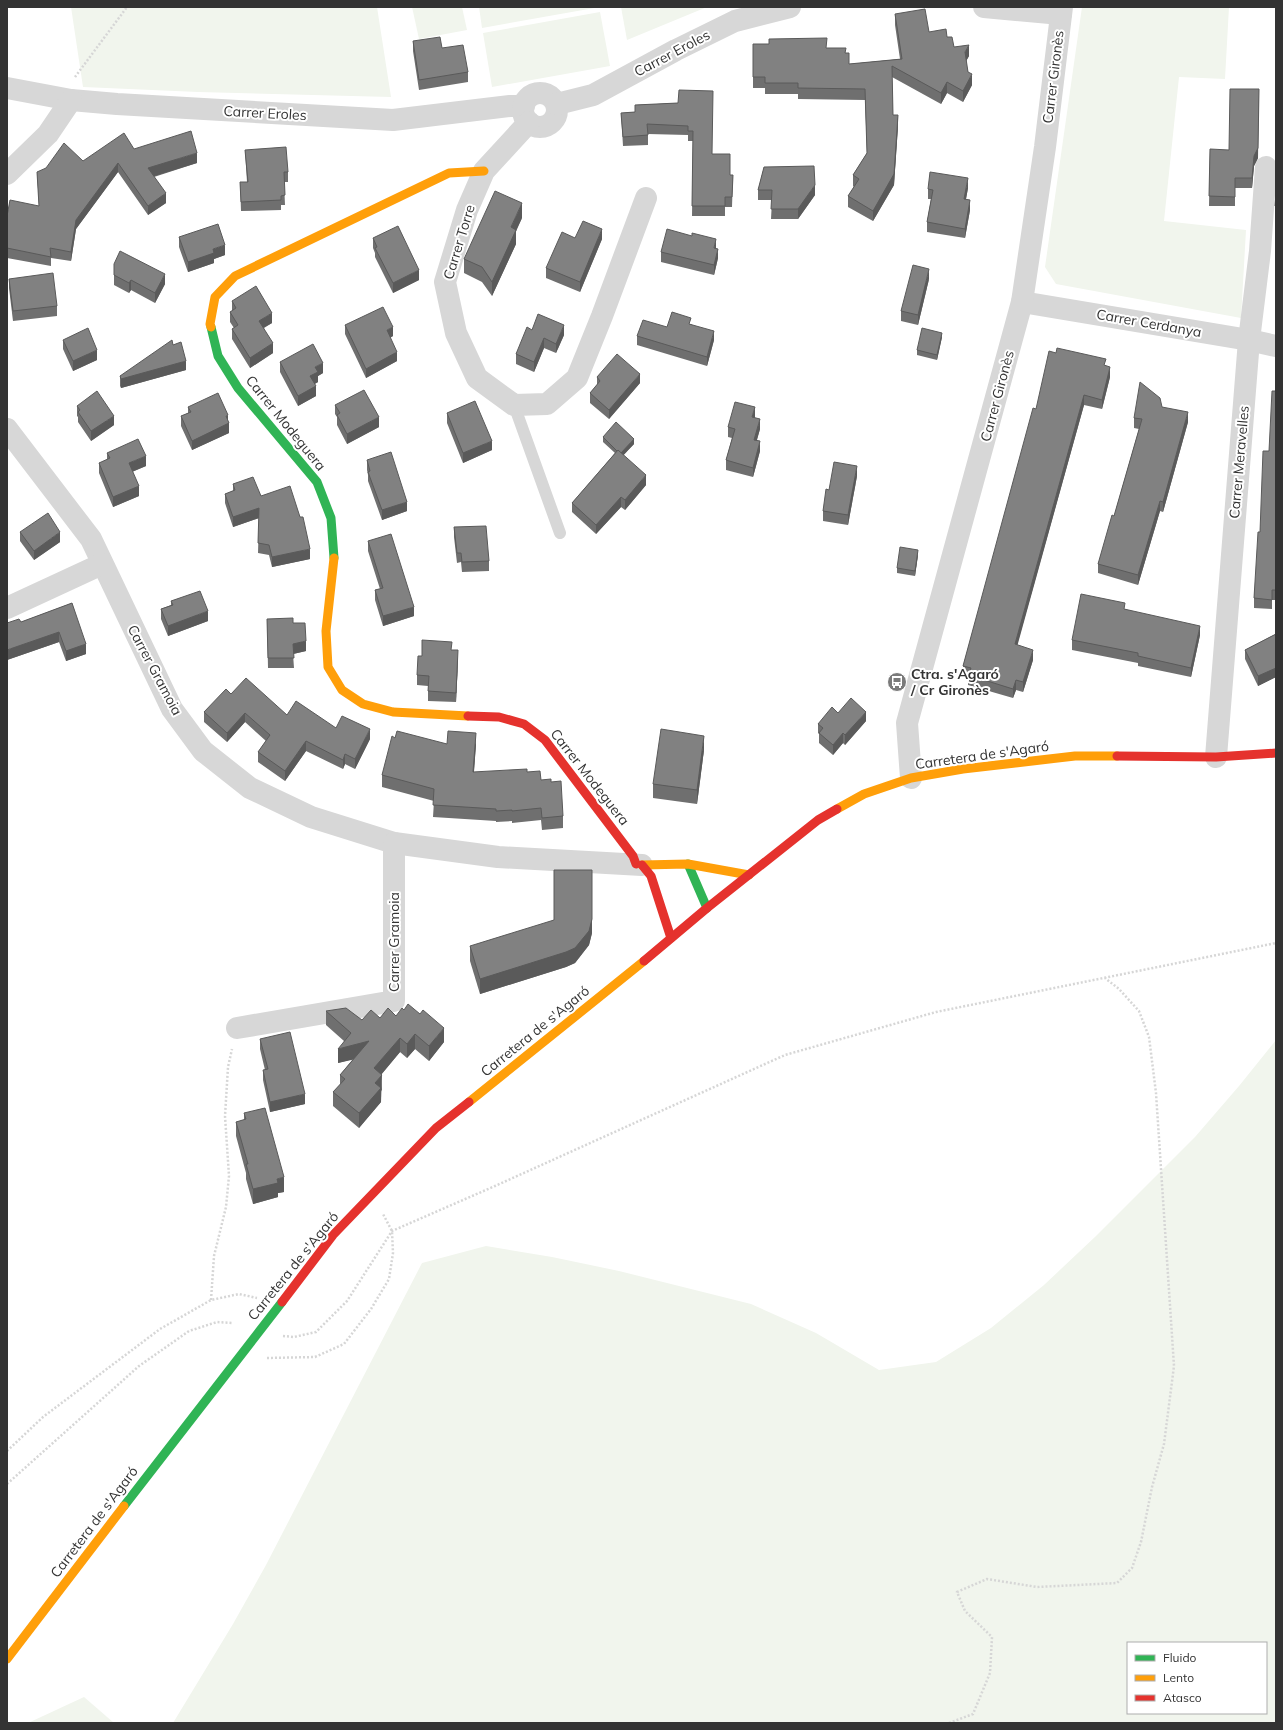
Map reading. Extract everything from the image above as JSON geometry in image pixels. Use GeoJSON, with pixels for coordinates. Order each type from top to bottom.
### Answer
{"type":"FeatureCollection","features":[{"type":"Feature","properties":{"kind":"street","name":"Carrer Eroles"},"geometry":{"type":"LineString","coordinates":[[557,104],[593,95],[735,20],[790,7]]}},
{"type":"Feature","properties":{"kind":"street"},"geometry":{"type":"LineString","coordinates":[[984,7],[1061,11]]}},
{"type":"Feature","properties":{"kind":"street","name":"Carrer Gironès"},"geometry":{"type":"LineString","coordinates":[[911,778],[907,723],[1022,302],[1045,147],[1061,11]]}},
{"type":"Feature","properties":{"kind":"street","name":"Carrer Eroles"},"geometry":{"type":"LineString","coordinates":[[7,88],[65,99],[124,104],[393,120],[510,106],[526,114]]}},
{"type":"Feature","properties":{"kind":"street","name":"Carrer Torre"},"geometry":{"type":"LineString","coordinates":[[514,405],[477,378],[456,333],[445,282],[468,210],[484,171],[526,114],[528,98],[538,93],[548,94],[557,104]]}},
{"type":"Feature","properties":{"kind":"street"},"geometry":{"type":"LineString","coordinates":[[7,174],[48,134],[65,99]]}},
{"type":"Feature","properties":{"kind":"street","name":"Carrer Meravelles"},"geometry":{"type":"LineString","coordinates":[[1216,757],[1249,340],[1260,251],[1266,167]]}},
{"type":"Feature","properties":{"kind":"street","name":"Carrer Modeguera"},"geometry":{"type":"LineString","coordinates":[[484,171],[449,173],[235,276],[214,297],[210,324],[218,356],[238,388],[317,482],[331,518],[335,554],[326,631],[328,668],[342,690],[363,704],[393,712],[499,717],[524,724],[545,740],[639,865],[651,876],[671,938]]}},
{"type":"Feature","properties":{"kind":"street"},"geometry":{"type":"LineString","coordinates":[[514,405],[547,404],[576,378],[602,316],[646,198]]}},
{"type":"Feature","properties":{"kind":"street","name":"Carrer Cerdanya"},"geometry":{"type":"LineString","coordinates":[[1022,302],[1249,340],[1276,346]]}},
{"type":"Feature","properties":{"kind":"street","name":"Carrer Gramoia"},"geometry":{"type":"LineString","coordinates":[[7,429],[91,539],[172,709],[203,751],[250,788],[311,817],[394,843],[498,857],[639,865]]}},
{"type":"Feature","properties":{"kind":"street"},"geometry":{"type":"LineString","coordinates":[[7,608],[102,564]]}},
{"type":"Feature","properties":{"kind":"street","name":"Carretera de s'Agaró"},"geometry":{"type":"LineString","coordinates":[[7,1659],[333,1235],[436,1128],[697,916],[818,820],[864,794],[911,778],[963,769],[1076,756],[1216,757],[1276,753]]}},
{"type":"Feature","properties":{"kind":"street","name":"Carrer Gramoia"},"geometry":{"type":"LineString","coordinates":[[237,1028],[394,1000],[394,843]]}},
{"type":"Feature","properties":{"kind":"street"},"geometry":{"type":"LineString","coordinates":[[688,864],[707,908]]}},
{"type":"Feature","properties":{"kind":"street"},"geometry":{"type":"LineString","coordinates":[[639,865],[688,864],[749,875]]}},
{"type":"Feature","properties":{"kind":"street"},"geometry":{"type":"LineString","coordinates":[[659,901],[672,906]]}},
{"type":"Feature","properties":{"kind":"street"},"geometry":{"type":"LineString","coordinates":[[684,911],[697,916]]}},
{"type":"Feature","properties":{"kind":"lane"},"geometry":{"type":"LineString","coordinates":[[514,405],[560,533]]}},
{"type":"Feature","properties":{"kind":"path"},"geometry":{"type":"LineString","coordinates":[[65,99],[127,7]]}},
{"type":"Feature","properties":{"kind":"path"},"geometry":{"type":"LineString","coordinates":[[281,1336],[294,1338],[316,1332],[347,1301],[392,1230],[494,1186],[785,1055],[936,1012],[1276,943]]}},
{"type":"Feature","properties":{"kind":"path"},"geometry":{"type":"LineString","coordinates":[[949,1723],[973,1714],[990,1673],[992,1637],[965,1611],[957,1592],[987,1579],[1037,1587],[1117,1583],[1132,1568],[1141,1542],[1152,1487],[1164,1444],[1174,1366],[1156,1093],[1149,1037],[1139,1011],[1119,988],[1104,978]]}},
{"type":"Feature","properties":{"kind":"path"},"geometry":{"type":"LineString","coordinates":[[211,1300],[214,1256],[226,1207],[229,1176],[225,1116],[228,1067],[237,1028]]}},
{"type":"Feature","properties":{"kind":"path"},"geometry":{"type":"LineString","coordinates":[[238,1358],[315,1357],[344,1344],[371,1309],[389,1279],[393,1253],[392,1230],[372,1195]]}},
{"type":"Feature","properties":{"kind":"path"},"geometry":{"type":"LineString","coordinates":[[7,1451],[43,1418],[160,1329],[211,1300],[239,1294],[281,1303]]}},
{"type":"Feature","properties":{"kind":"path"},"geometry":{"type":"LineString","coordinates":[[7,1484],[139,1366],[189,1331],[217,1322],[233,1323]]}},
{"type":"Feature","properties":{"kind":"shaded area"},"geometry":{"type":"Polygon","coordinates":[[[71,7],[377,7],[391,97],[198,92],[83,87],[71,7]]]}},
{"type":"Feature","properties":{"kind":"shaded area"},"geometry":{"type":"Polygon","coordinates":[[[412,7],[462,7],[467,30],[419,39],[412,7]]]}},
{"type":"Feature","properties":{"kind":"shaded area"},"geometry":{"type":"Polygon","coordinates":[[[479,7],[600,7],[482,28],[479,7]]]}},
{"type":"Feature","properties":{"kind":"shaded area"},"geometry":{"type":"Polygon","coordinates":[[[621,7],[707,7],[627,40],[621,7]]]}},
{"type":"Feature","properties":{"kind":"shaded area"},"geometry":{"type":"Polygon","coordinates":[[[1082,7],[1229,7],[1225,79],[1179,77],[1164,221],[1246,230],[1241,318],[1056,284],[1045,267],[1082,7]]]}},
{"type":"Feature","properties":{"kind":"shaded area"},"geometry":{"type":"Polygon","coordinates":[[[600,12],[610,66],[492,87],[483,33],[600,12]]]}},
{"type":"Feature","properties":{"kind":"shaded area"},"geometry":{"type":"Polygon","coordinates":[[[1276,1040],[1276,1723],[173,1723],[233,1624],[266,1565],[422,1263],[486,1246],[552,1257],[619,1271],[751,1304],[816,1333],[879,1370],[936,1362],[991,1328],[1044,1285],[1096,1236],[1195,1137],[1276,1040]]]}},
{"type":"Feature","properties":{"kind":"shaded area"},"geometry":{"type":"Polygon","coordinates":[[[84,1697],[114,1723],[28,1723],[84,1697]]]}},
{"type":"Feature","properties":{"kind":"building"},"geometry":{"type":"Polygon","coordinates":[[[925,9],[929,32],[946,29],[947,37],[952,37],[954,47],[969,45],[965,52],[968,72],[972,74],[963,91],[947,82],[941,93],[892,66],[893,115],[898,115],[894,174],[873,211],[848,196],[859,179],[853,175],[867,153],[865,89],[798,88],[798,83],[765,83],[765,77],[753,77],[753,44],[769,44],[769,39],[827,38],[826,48],[846,48],[845,53],[849,53],[849,64],[902,59],[895,14],[925,9]]]}},
{"type":"Feature","properties":{"kind":"building"},"geometry":{"type":"Polygon","coordinates":[[[440,37],[442,48],[463,45],[468,72],[419,80],[413,41],[440,37]]]}},
{"type":"Feature","properties":{"kind":"building"},"geometry":{"type":"Polygon","coordinates":[[[1230,89],[1259,89],[1258,148],[1254,156],[1252,178],[1235,178],[1235,197],[1209,196],[1210,149],[1229,150],[1230,89]]]}},
{"type":"Feature","properties":{"kind":"building"},"geometry":{"type":"Polygon","coordinates":[[[679,90],[713,91],[712,154],[730,154],[730,175],[733,175],[732,197],[725,197],[725,206],[692,206],[693,131],[688,131],[688,126],[647,124],[648,135],[623,137],[621,113],[635,112],[635,105],[678,103],[679,90]]]}},
{"type":"Feature","properties":{"kind":"building"},"geometry":{"type":"Polygon","coordinates":[[[191,131],[197,153],[148,168],[166,193],[148,206],[118,163],[76,220],[71,252],[50,248],[51,257],[7,248],[7,216],[10,200],[39,206],[37,172],[46,168],[64,143],[83,161],[124,133],[134,149],[191,131]]]}},
{"type":"Feature","properties":{"kind":"building"},"geometry":{"type":"Polygon","coordinates":[[[286,147],[288,172],[284,172],[285,195],[281,196],[281,200],[241,202],[240,182],[248,182],[245,150],[286,147]]]}},
{"type":"Feature","properties":{"kind":"building"},"geometry":{"type":"Polygon","coordinates":[[[814,166],[815,185],[798,209],[771,209],[772,190],[758,190],[764,167],[814,166]]]}},
{"type":"Feature","properties":{"kind":"building"},"geometry":{"type":"Polygon","coordinates":[[[930,172],[968,178],[964,199],[970,200],[965,229],[927,222],[933,190],[928,189],[930,172]]]}},
{"type":"Feature","properties":{"kind":"building"},"geometry":{"type":"Polygon","coordinates":[[[495,191],[522,203],[511,227],[516,230],[492,282],[482,267],[464,259],[495,191]]]}},
{"type":"Feature","properties":{"kind":"building"},"geometry":{"type":"Polygon","coordinates":[[[583,221],[602,229],[580,282],[546,268],[562,232],[575,238],[583,221]]]}},
{"type":"Feature","properties":{"kind":"building"},"geometry":{"type":"Polygon","coordinates":[[[218,224],[225,245],[213,249],[214,253],[188,262],[179,237],[218,224]]]}},
{"type":"Feature","properties":{"kind":"building"},"geometry":{"type":"Polygon","coordinates":[[[398,226],[419,270],[393,283],[375,248],[377,247],[373,238],[398,226]]]}},
{"type":"Feature","properties":{"kind":"building"},"geometry":{"type":"Polygon","coordinates":[[[667,229],[692,236],[692,233],[716,239],[714,248],[718,249],[714,265],[661,252],[667,229]]]}},
{"type":"Feature","properties":{"kind":"building"},"geometry":{"type":"Polygon","coordinates":[[[120,251],[165,274],[155,293],[131,280],[129,283],[114,275],[114,264],[120,251]]]}},
{"type":"Feature","properties":{"kind":"building"},"geometry":{"type":"Polygon","coordinates":[[[913,265],[929,269],[918,315],[901,311],[913,265]]]}},
{"type":"Feature","properties":{"kind":"building"},"geometry":{"type":"Polygon","coordinates":[[[53,273],[57,306],[13,311],[9,279],[53,273]]]}},
{"type":"Feature","properties":{"kind":"building"},"geometry":{"type":"Polygon","coordinates":[[[256,286],[272,313],[259,321],[273,343],[250,358],[232,329],[238,325],[230,312],[236,308],[232,301],[256,286]]]}},
{"type":"Feature","properties":{"kind":"building"},"geometry":{"type":"Polygon","coordinates":[[[383,307],[393,327],[387,330],[397,352],[366,369],[345,325],[383,307]]]}},
{"type":"Feature","properties":{"kind":"building"},"geometry":{"type":"Polygon","coordinates":[[[672,312],[691,318],[689,324],[714,331],[707,357],[637,336],[643,320],[667,327],[672,312]]]}},
{"type":"Feature","properties":{"kind":"building"},"geometry":{"type":"Polygon","coordinates":[[[538,314],[564,325],[556,344],[544,338],[534,362],[516,354],[527,327],[532,330],[538,314]]]}},
{"type":"Feature","properties":{"kind":"building"},"geometry":{"type":"Polygon","coordinates":[[[88,328],[97,350],[73,361],[63,340],[88,328]]]}},
{"type":"Feature","properties":{"kind":"building"},"geometry":{"type":"Polygon","coordinates":[[[922,328],[942,333],[937,355],[917,350],[922,328]]]}},
{"type":"Feature","properties":{"kind":"building"},"geometry":{"type":"Polygon","coordinates":[[[172,340],[173,345],[181,342],[186,361],[121,379],[120,376],[172,340]]]}},
{"type":"Feature","properties":{"kind":"building"},"geometry":{"type":"Polygon","coordinates":[[[313,344],[323,363],[315,367],[318,372],[310,376],[316,386],[298,396],[280,362],[313,344]]]}},
{"type":"Feature","properties":{"kind":"building"},"geometry":{"type":"Polygon","coordinates":[[[1057,348],[1106,359],[1104,365],[1110,367],[1102,400],[1084,395],[1015,644],[1033,650],[1023,682],[1016,680],[1013,689],[968,675],[971,668],[963,666],[1033,408],[1036,409],[1049,351],[1056,353],[1057,348]]]}},
{"type":"Feature","properties":{"kind":"building"},"geometry":{"type":"Polygon","coordinates":[[[617,354],[640,374],[609,410],[590,393],[600,381],[597,377],[617,354]]]}},
{"type":"Feature","properties":{"kind":"building"},"geometry":{"type":"Polygon","coordinates":[[[1140,382],[1160,398],[1162,407],[1188,412],[1163,502],[1160,501],[1138,575],[1098,564],[1112,515],[1114,516],[1142,419],[1134,418],[1140,382]]]}},
{"type":"Feature","properties":{"kind":"building"},"geometry":{"type":"Polygon","coordinates":[[[364,390],[379,417],[347,434],[337,415],[340,413],[335,405],[364,390]]]}},
{"type":"Feature","properties":{"kind":"building"},"geometry":{"type":"Polygon","coordinates":[[[97,391],[114,416],[91,431],[78,412],[80,410],[77,406],[97,391]]]}},
{"type":"Feature","properties":{"kind":"building"},"geometry":{"type":"Polygon","coordinates":[[[1272,391],[1276,391],[1276,590],[1272,590],[1272,600],[1254,598],[1258,532],[1260,532],[1263,451],[1269,451],[1272,391]]]}},
{"type":"Feature","properties":{"kind":"building"},"geometry":{"type":"Polygon","coordinates":[[[218,393],[228,415],[226,416],[229,423],[192,441],[181,416],[191,412],[188,407],[218,393]]]}},
{"type":"Feature","properties":{"kind":"building"},"geometry":{"type":"Polygon","coordinates":[[[475,401],[492,441],[463,453],[447,413],[475,401]]]}},
{"type":"Feature","properties":{"kind":"building"},"geometry":{"type":"Polygon","coordinates":[[[735,402],[755,407],[752,417],[760,419],[754,440],[760,441],[753,468],[726,460],[735,429],[728,427],[735,402]]]}},
{"type":"Feature","properties":{"kind":"building"},"geometry":{"type":"Polygon","coordinates":[[[616,422],[634,439],[621,453],[603,437],[616,422]]]}},
{"type":"Feature","properties":{"kind":"building"},"geometry":{"type":"Polygon","coordinates":[[[138,439],[146,456],[129,463],[139,486],[113,497],[99,463],[110,458],[107,453],[138,439]]]}},
{"type":"Feature","properties":{"kind":"building"},"geometry":{"type":"Polygon","coordinates":[[[618,450],[646,475],[625,500],[621,497],[596,525],[572,503],[618,450]]]}},
{"type":"Feature","properties":{"kind":"building"},"geometry":{"type":"Polygon","coordinates":[[[391,452],[407,502],[382,510],[368,472],[370,471],[367,460],[391,452]]]}},
{"type":"Feature","properties":{"kind":"building"},"geometry":{"type":"Polygon","coordinates":[[[834,462],[857,466],[848,515],[823,511],[826,489],[829,490],[834,462]]]}},
{"type":"Feature","properties":{"kind":"building"},"geometry":{"type":"Polygon","coordinates":[[[253,477],[261,496],[290,486],[300,517],[303,517],[310,549],[272,557],[269,545],[258,543],[259,508],[233,517],[225,494],[235,490],[233,484],[253,477]]]}},
{"type":"Feature","properties":{"kind":"building"},"geometry":{"type":"Polygon","coordinates":[[[48,513],[60,532],[34,551],[20,532],[48,513]]]}},
{"type":"Feature","properties":{"kind":"building"},"geometry":{"type":"Polygon","coordinates":[[[486,526],[489,561],[462,562],[461,553],[457,553],[454,527],[486,526]]]}},
{"type":"Feature","properties":{"kind":"building"},"geometry":{"type":"Polygon","coordinates":[[[391,534],[414,607],[383,616],[375,590],[383,588],[368,541],[391,534]]]}},
{"type":"Feature","properties":{"kind":"building"},"geometry":{"type":"Polygon","coordinates":[[[900,547],[918,550],[915,571],[897,568],[900,547]]]}},
{"type":"Feature","properties":{"kind":"building"},"geometry":{"type":"Polygon","coordinates":[[[200,591],[208,611],[168,626],[161,609],[173,605],[171,601],[200,591]]]}},
{"type":"Feature","properties":{"kind":"building"},"geometry":{"type":"Polygon","coordinates":[[[1081,594],[1125,603],[1124,609],[1200,626],[1191,668],[1138,656],[1138,653],[1072,640],[1081,594]]]}},
{"type":"Feature","properties":{"kind":"building"},"geometry":{"type":"Polygon","coordinates":[[[72,603],[86,644],[66,651],[59,632],[7,650],[7,623],[19,619],[21,622],[72,603]]]}},
{"type":"Feature","properties":{"kind":"building"},"geometry":{"type":"Polygon","coordinates":[[[293,618],[293,623],[305,623],[306,641],[293,644],[294,658],[268,658],[267,619],[293,618]]]}},
{"type":"Feature","properties":{"kind":"building"},"geometry":{"type":"Polygon","coordinates":[[[1276,634],[1276,668],[1258,676],[1245,650],[1276,634]]]}},
{"type":"Feature","properties":{"kind":"building"},"geometry":{"type":"Polygon","coordinates":[[[422,640],[452,642],[451,650],[458,650],[456,693],[428,691],[429,676],[417,675],[418,656],[422,656],[422,640]]]}},
{"type":"Feature","properties":{"kind":"building"},"geometry":{"type":"Polygon","coordinates":[[[246,678],[287,715],[296,701],[336,728],[342,716],[370,729],[355,759],[345,754],[343,760],[306,741],[285,771],[258,752],[270,735],[245,713],[227,733],[204,712],[226,689],[231,694],[246,678]]]}},
{"type":"Feature","properties":{"kind":"building"},"geometry":{"type":"Polygon","coordinates":[[[851,698],[866,712],[845,735],[843,733],[833,745],[819,733],[823,728],[818,724],[832,707],[838,713],[851,698]]]}},
{"type":"Feature","properties":{"kind":"building"},"geometry":{"type":"Polygon","coordinates":[[[661,729],[704,736],[697,790],[653,784],[661,729]]]}},
{"type":"Feature","properties":{"kind":"building"},"geometry":{"type":"Polygon","coordinates":[[[397,731],[447,744],[448,731],[476,733],[473,772],[527,769],[527,772],[540,771],[541,780],[551,779],[551,782],[561,781],[563,816],[542,818],[541,808],[496,811],[496,809],[433,805],[434,789],[382,775],[392,736],[395,738],[397,731]]]}},
{"type":"Feature","properties":{"kind":"building"},"geometry":{"type":"Polygon","coordinates":[[[554,870],[592,870],[592,919],[589,931],[575,948],[566,952],[480,979],[470,946],[554,920],[554,870]]]}},
{"type":"Feature","properties":{"kind":"building"},"geometry":{"type":"Polygon","coordinates":[[[408,1004],[420,1014],[423,1010],[444,1028],[429,1046],[415,1034],[407,1044],[400,1038],[374,1068],[382,1075],[375,1083],[381,1088],[359,1113],[333,1092],[345,1079],[340,1075],[369,1041],[338,1049],[351,1033],[326,1011],[346,1008],[362,1020],[371,1010],[380,1018],[388,1008],[396,1016],[402,1008],[404,1010],[408,1004]]]}},
{"type":"Feature","properties":{"kind":"building"},"geometry":{"type":"Polygon","coordinates":[[[290,1032],[305,1094],[270,1102],[263,1070],[268,1069],[260,1039],[290,1032]]]}},
{"type":"Feature","properties":{"kind":"building"},"geometry":{"type":"Polygon","coordinates":[[[265,1108],[284,1177],[277,1179],[278,1183],[253,1189],[246,1164],[248,1164],[236,1122],[246,1119],[244,1113],[265,1108]]]}},
{"type":"Feature","properties":{"kind":"traffic: fast"},"geometry":{"type":"LineString","coordinates":[[211,327],[218,356],[238,388],[317,482],[331,518],[334,558]]}},
{"type":"Feature","properties":{"kind":"traffic: fast"},"geometry":{"type":"LineString","coordinates":[[688,864],[707,908]]}},
{"type":"Feature","properties":{"kind":"traffic: fast"},"geometry":{"type":"LineString","coordinates":[[124,1506],[282,1302]]}},
{"type":"Feature","properties":{"kind":"traffic: slow"},"geometry":{"type":"LineString","coordinates":[[211,327],[210,324],[215,297],[235,276],[449,173],[484,171]]}},
{"type":"Feature","properties":{"kind":"traffic: slow"},"geometry":{"type":"LineString","coordinates":[[334,558],[326,631],[328,667],[342,690],[363,704],[393,712],[468,716]]}},
{"type":"Feature","properties":{"kind":"traffic: slow"},"geometry":{"type":"LineString","coordinates":[[837,809],[864,794],[911,778],[963,769],[1075,756],[1117,756]]}},
{"type":"Feature","properties":{"kind":"traffic: slow"},"geometry":{"type":"LineString","coordinates":[[642,865],[688,864],[749,875]]}},
{"type":"Feature","properties":{"kind":"traffic: slow"},"geometry":{"type":"LineString","coordinates":[[469,1102],[644,961]]}},
{"type":"Feature","properties":{"kind":"traffic: slow"},"geometry":{"type":"LineString","coordinates":[[7,1659],[124,1506]]}},
{"type":"Feature","properties":{"kind":"traffic: jam"},"geometry":{"type":"LineString","coordinates":[[468,716],[499,717],[524,724],[545,740],[633,856],[636,864]]}},
{"type":"Feature","properties":{"kind":"traffic: jam"},"geometry":{"type":"LineString","coordinates":[[1117,756],[1216,757],[1276,753]]}},
{"type":"Feature","properties":{"kind":"traffic: jam"},"geometry":{"type":"LineString","coordinates":[[644,961],[707,908],[818,820],[837,809]]}},
{"type":"Feature","properties":{"kind":"traffic: jam"},"geometry":{"type":"LineString","coordinates":[[642,865],[651,876],[671,938]]}},
{"type":"Feature","properties":{"kind":"traffic: jam"},"geometry":{"type":"LineString","coordinates":[[282,1302],[333,1235],[436,1128],[469,1102]]}},
{"type":"Feature","properties":{"kind":"place","name":"Ctra. s'Agaró / Cr Gironès"},"geometry":{"type":"Point","coordinates":[897,682]}}]}
